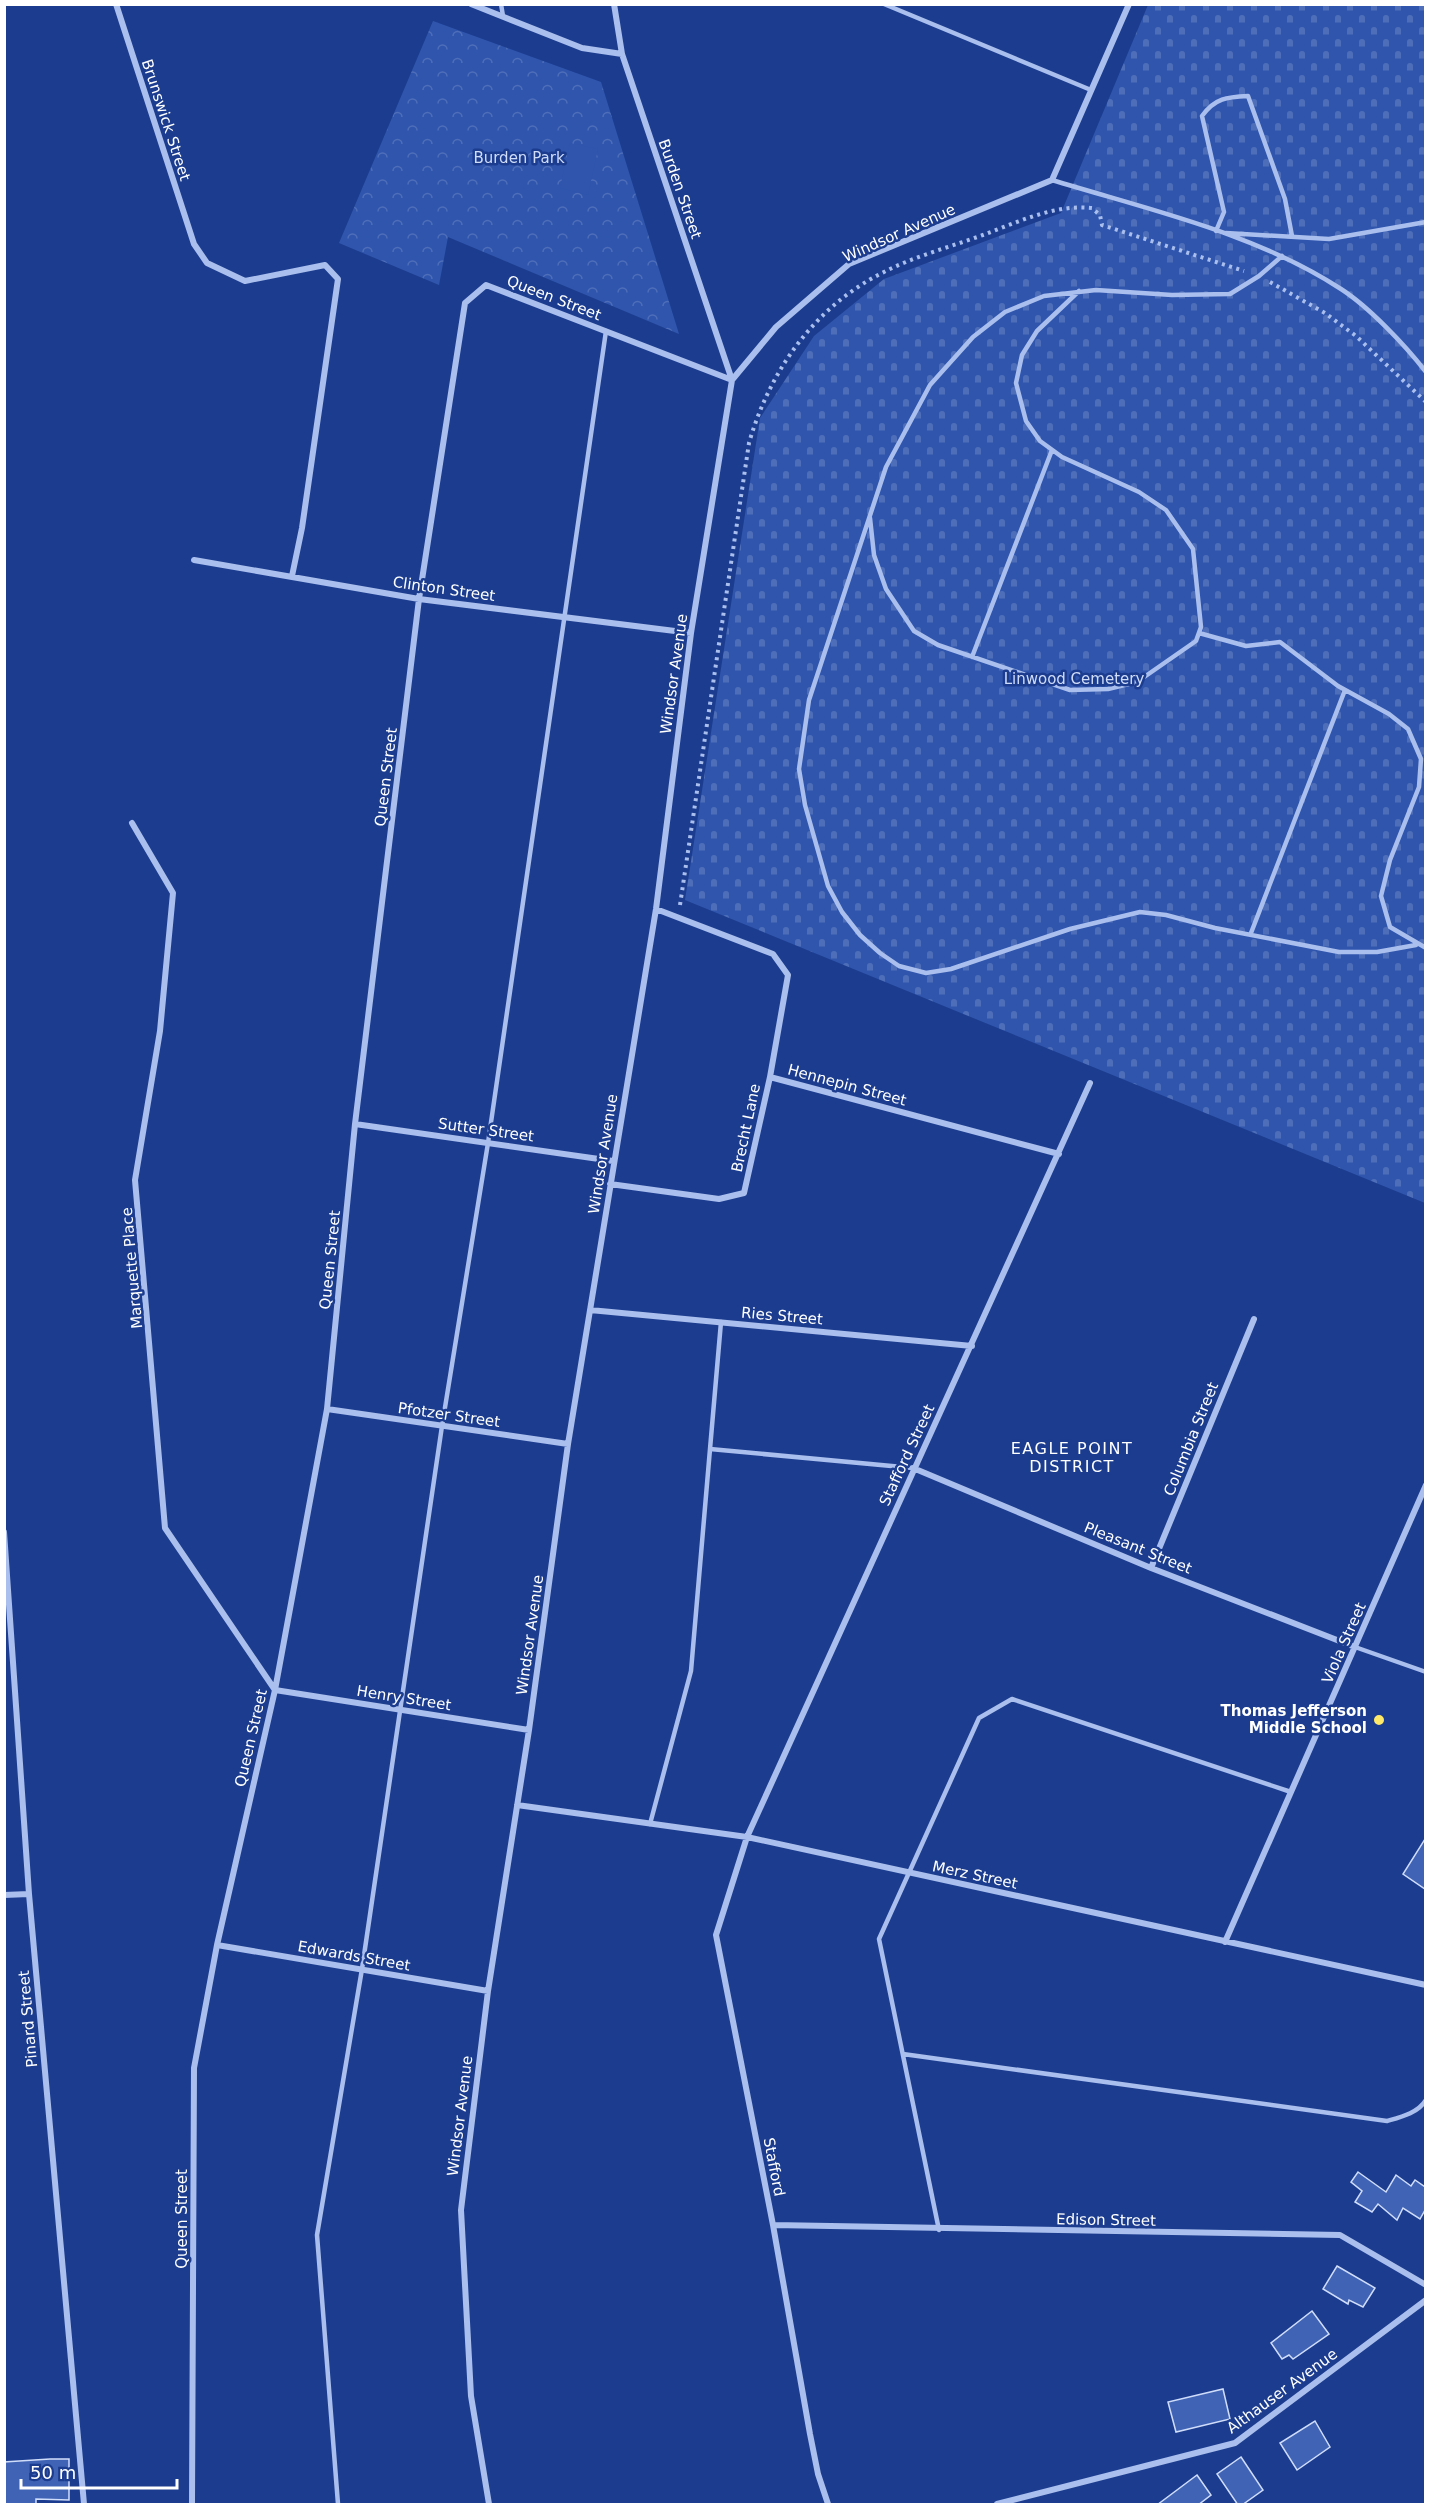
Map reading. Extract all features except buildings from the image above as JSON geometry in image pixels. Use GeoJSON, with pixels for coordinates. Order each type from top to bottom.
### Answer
{"type":"FeatureCollection","features":[{"type":"Feature","properties":{"kind":"street","name":"Brunswick Street"},"geometry":{"type":"LineString","coordinates":[[116,4],[194,244],[207,263],[245,280],[325,265],[338,279],[302,528],[292,576]]}},
{"type":"Feature","properties":{"kind":"street"},"geometry":{"type":"LineString","coordinates":[[471,4],[582,48],[622,54]]}},
{"type":"Feature","properties":{"kind":"street","name":"Burden Street"},"geometry":{"type":"LineString","coordinates":[[614,4],[622,54],[732,380]]}},
{"type":"Feature","properties":{"kind":"street"},"geometry":{"type":"LineString","coordinates":[[1052,180],[1129,4]]}},
{"type":"Feature","properties":{"kind":"street","name":"Windsor Avenue"},"geometry":{"type":"LineString","coordinates":[[489,2505],[471,2396],[461,2210],[488,1991],[529,1730],[568,1444],[656,909],[691,633],[732,380],[776,327],[849,264],[1052,180]]}},
{"type":"Feature","properties":{"kind":"street","name":"Queen Street"},"geometry":{"type":"LineString","coordinates":[[192,2505],[194,2068],[217,1945],[274,1690],[327,1409],[355,1124],[419,599],[465,303],[486,285],[732,380]]}},
{"type":"Feature","properties":{"kind":"street","name":"Clinton Street"},"geometry":{"type":"LineString","coordinates":[[194,560],[419,599],[691,633]]}},
{"type":"Feature","properties":{"kind":"street","name":"Marquette Place"},"geometry":{"type":"LineString","coordinates":[[132,824],[173,893],[160,1031],[135,1180],[165,1528],[274,1690]]}},
{"type":"Feature","properties":{"kind":"street","name":"Hennepin Street"},"geometry":{"type":"LineString","coordinates":[[656,909],[773,954],[788,975],[770,1077],[1059,1154]]}},
{"type":"Feature","properties":{"kind":"street","name":"Brecht Lane"},"geometry":{"type":"LineString","coordinates":[[610,1184],[719,1199],[744,1193],[770,1077]]}},
{"type":"Feature","properties":{"kind":"street","name":"Stafford Street"},"geometry":{"type":"LineString","coordinates":[[747,1837],[1090,1083]]}},
{"type":"Feature","properties":{"kind":"street","name":"Sutter Street"},"geometry":{"type":"LineString","coordinates":[[355,1124],[613,1161]]}},
{"type":"Feature","properties":{"kind":"street","name":"Ries Street"},"geometry":{"type":"LineString","coordinates":[[590,1310],[972,1346]]}},
{"type":"Feature","properties":{"kind":"street","name":"Columbia Street"},"geometry":{"type":"LineString","coordinates":[[1151,1568],[1254,1319]]}},
{"type":"Feature","properties":{"kind":"street","name":"Pfotzer Street"},"geometry":{"type":"LineString","coordinates":[[327,1409],[568,1444]]}},
{"type":"Feature","properties":{"kind":"street","name":"Pleasant Street"},"geometry":{"type":"LineString","coordinates":[[913,1468],[1151,1568],[1355,1647]]}},
{"type":"Feature","properties":{"kind":"street","name":"Viola Street"},"geometry":{"type":"LineString","coordinates":[[1225,1942],[1425,1485]]}},
{"type":"Feature","properties":{"kind":"street","name":"Pinard Street"},"geometry":{"type":"LineString","coordinates":[[4,1532],[29,1894],[84,2505]]}},
{"type":"Feature","properties":{"kind":"street","name":"Henry Street"},"geometry":{"type":"LineString","coordinates":[[274,1690],[529,1730]]}},
{"type":"Feature","properties":{"kind":"street","name":"Merz Street"},"geometry":{"type":"LineString","coordinates":[[517,1805],[747,1837],[1425,1985]]}},
{"type":"Feature","properties":{"kind":"street","name":"Stafford"},"geometry":{"type":"LineString","coordinates":[[747,1837],[716,1935],[773,2225],[812,2444],[828,2505]]}},
{"type":"Feature","properties":{"kind":"street"},"geometry":{"type":"LineString","coordinates":[[4,1895],[29,1894]]}},
{"type":"Feature","properties":{"kind":"street","name":"Edwards Street"},"geometry":{"type":"LineString","coordinates":[[217,1945],[488,1991]]}},
{"type":"Feature","properties":{"kind":"street","name":"Edison Street"},"geometry":{"type":"LineString","coordinates":[[773,2225],[939,2230],[1340,2235],[1425,2285]]}},
{"type":"Feature","properties":{"kind":"street","name":"Althauser Avenue"},"geometry":{"type":"LineString","coordinates":[[997,2505],[1235,2443],[1425,2300]]}},
{"type":"Feature","properties":{"kind":"lane"},"geometry":{"type":"LineString","coordinates":[[501,4],[503,16]]}},
{"type":"Feature","properties":{"kind":"lane"},"geometry":{"type":"LineString","coordinates":[[884,4],[1091,90]]}},
{"type":"Feature","properties":{"kind":"lane"},"geometry":{"type":"LineString","coordinates":[[1218,232],[1224,212],[1202,116],[1211,104],[1224,98],[1248,96],[1285,199],[1292,236]]}},
{"type":"Feature","properties":{"kind":"lane"},"geometry":{"type":"LineString","coordinates":[[1052,180],[1218,232],[1282,256],[1343,290],[1408,349],[1425,372]]}},
{"type":"Feature","properties":{"kind":"lane"},"geometry":{"type":"LineString","coordinates":[[1218,232],[1329,239],[1425,222]]}},
{"type":"Feature","properties":{"kind":"lane"},"geometry":{"type":"LineString","coordinates":[[1282,256],[1259,276],[1230,294],[1172,295],[1134,291],[1079,291],[1044,296],[1005,312],[973,337],[930,385],[886,467],[809,700],[799,769],[805,805],[828,886],[842,912],[860,935],[899,966],[926,972],[951,969],[1070,929],[1140,912],[1166,915],[1215,928],[1251,933],[1339,952],[1377,952],[1416,945]]}},
{"type":"Feature","properties":{"kind":"lane"},"geometry":{"type":"LineString","coordinates":[[870,515],[874,555],[886,589],[914,631],[938,645],[1070,690],[1108,689],[1137,682],[1196,641],[1202,627],[1193,549],[1166,510],[1139,492],[1062,458],[1040,441],[1026,421],[1016,383],[1022,355],[1037,331],[1079,291]]}},
{"type":"Feature","properties":{"kind":"lane"},"geometry":{"type":"LineString","coordinates":[[339,2505],[318,2235],[362,1969],[442,1426],[488,1143],[606,331]]}},
{"type":"Feature","properties":{"kind":"lane"},"geometry":{"type":"LineString","coordinates":[[972,657],[1052,450]]}},
{"type":"Feature","properties":{"kind":"lane"},"geometry":{"type":"LineString","coordinates":[[1199,633],[1246,646],[1280,642],[1344,690],[1389,714],[1408,729],[1420,759],[1419,787],[1390,860],[1381,896],[1390,927],[1416,945],[1425,948]]}},
{"type":"Feature","properties":{"kind":"lane"},"geometry":{"type":"LineString","coordinates":[[1251,933],[1344,690]]}},
{"type":"Feature","properties":{"kind":"lane"},"geometry":{"type":"LineString","coordinates":[[650,1824],[691,1671],[721,1322]]}},
{"type":"Feature","properties":{"kind":"lane"},"geometry":{"type":"LineString","coordinates":[[710,1449],[913,1468]]}},
{"type":"Feature","properties":{"kind":"lane"},"geometry":{"type":"LineString","coordinates":[[1355,1647],[1425,1672]]}},
{"type":"Feature","properties":{"kind":"lane"},"geometry":{"type":"LineString","coordinates":[[939,2230],[879,1939],[907,1872],[979,1718],[1012,1699],[1291,1792]]}},
{"type":"Feature","properties":{"kind":"lane"},"geometry":{"type":"LineString","coordinates":[[903,2054],[1388,2121],[1404,2116],[1422,2106],[1425,2100]]}},
{"type":"Feature","properties":{"kind":"path"},"geometry":{"type":"LineString","coordinates":[[678,918],[749,443],[755,423],[779,371],[800,339],[839,301],[885,271],[1059,208],[1092,208],[1100,215],[1102,225],[1259,276],[1324,312],[1356,336],[1425,402]]}},
{"type":"Feature","properties":{"kind":"green space","name":"Linwood Cemetery"},"geometry":{"type":"Polygon","coordinates":[[[1148,5],[1425,5],[1425,1203],[685,900],[760,418],[814,336],[884,279],[1061,213],[1148,5]]]}},
{"type":"Feature","properties":{"kind":"green space","name":"Burden Park"},"geometry":{"type":"Polygon","coordinates":[[[433,21],[601,82],[679,334],[448,237],[439,285],[339,243],[433,21]]]}},
{"type":"Feature","properties":{"kind":"green space"},"geometry":{"type":"Polygon","coordinates":[[[570,143],[598,149],[588,195],[560,188],[570,143]]]}},
{"type":"Feature","properties":{"kind":"place","name":"Thomas Jefferson Middle School"},"geometry":{"type":"Point","coordinates":[1379,1720]}},
{"type":"Feature","properties":{"kind":"district","name":"EAGLE POINT DISTRICT"},"geometry":{"type":"Point","coordinates":[1072,1457]}}]}
